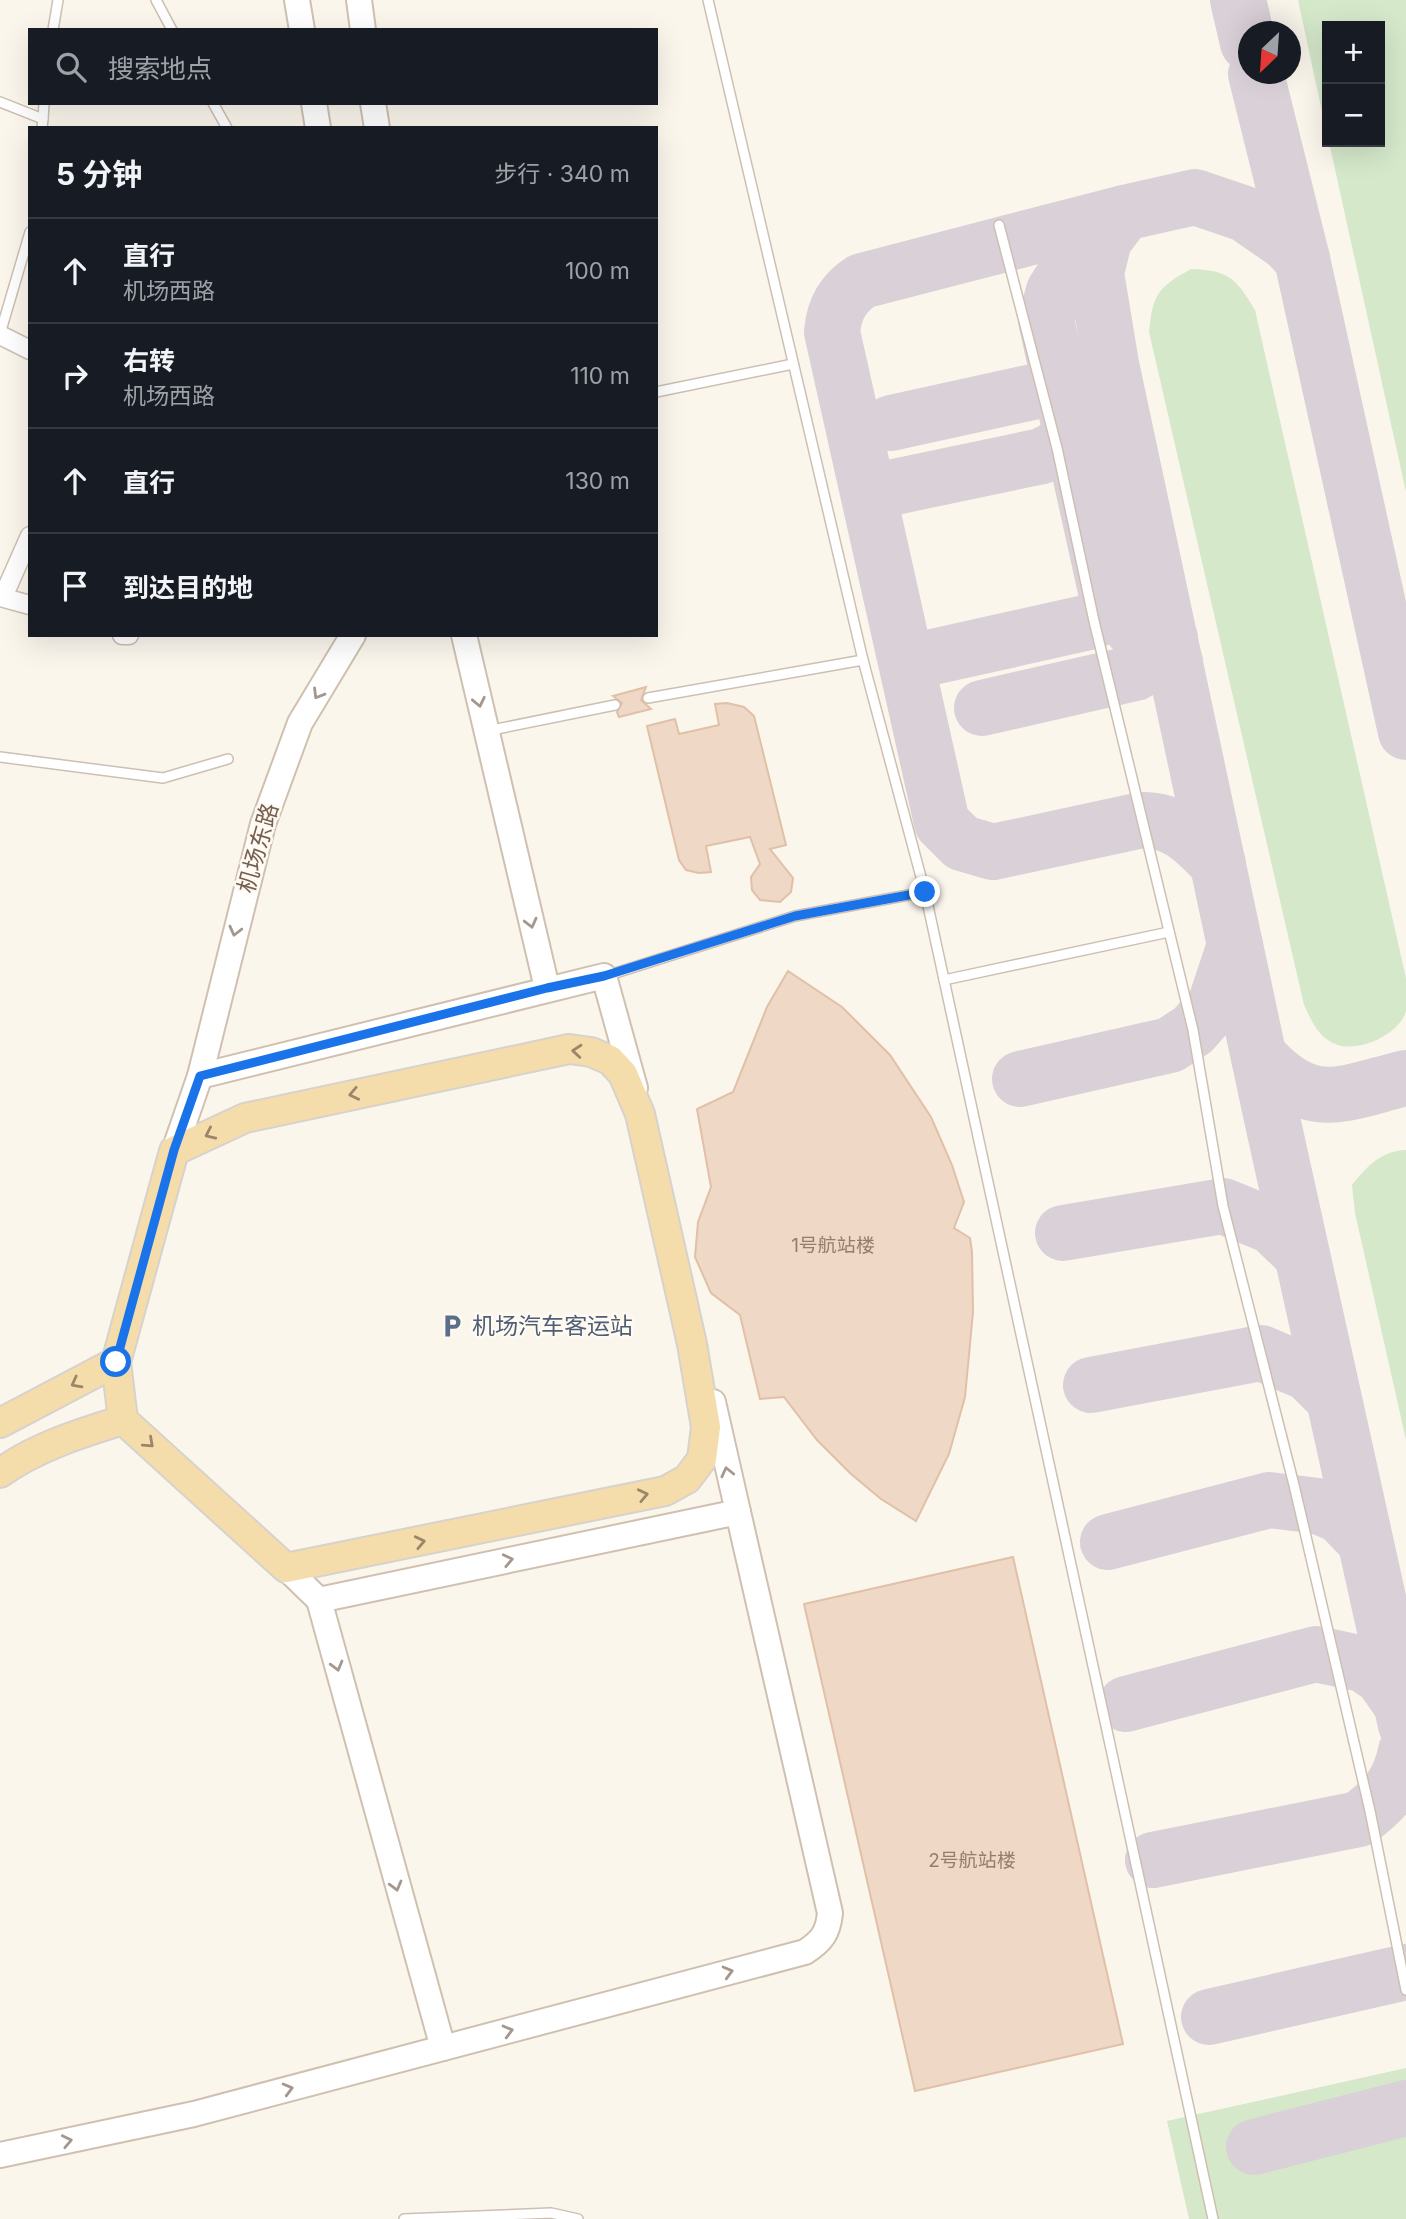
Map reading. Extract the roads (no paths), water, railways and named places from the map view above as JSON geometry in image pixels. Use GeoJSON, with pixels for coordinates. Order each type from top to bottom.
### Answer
{"type":"FeatureCollection","features":[{"type":"Feature","properties":{"kind":"main road"},"geometry":{"type":"LineString","coordinates":[[297,0],[302,28]]}},
{"type":"Feature","properties":{"kind":"main road"},"geometry":{"type":"LineString","coordinates":[[359,0],[363,28]]}},
{"type":"Feature","properties":{"kind":"main road"},"geometry":{"type":"LineString","coordinates":[[314,105],[318,126]]}},
{"type":"Feature","properties":{"kind":"main road"},"geometry":{"type":"LineString","coordinates":[[373,105],[377,126]]}},
{"type":"Feature","properties":{"kind":"main road","name":"机场东路"},"geometry":{"type":"LineString","coordinates":[[174,1150],[200,1076],[262,824],[300,723],[352,637]]}},
{"type":"Feature","properties":{"kind":"main road"},"geometry":{"type":"LineString","coordinates":[[464,637],[547,988]]}},
{"type":"Feature","properties":{"kind":"main road"},"geometry":{"type":"LineString","coordinates":[[0,2155],[194,2114],[805,1952],[819,1943],[828,1930],[830,1913],[658,1168],[604,976],[200,1076]]}},
{"type":"Feature","properties":{"kind":"main road"},"geometry":{"type":"LineString","coordinates":[[286,1568],[665,1491],[687,1479],[702,1460],[706,1427],[692,1344],[640,1114],[623,1074],[610,1060],[591,1052],[569,1049],[245,1118],[174,1150],[116,1362],[123,1420],[319,1600],[443,2048]]}},
{"type":"Feature","properties":{"kind":"main road"},"geometry":{"type":"LineString","coordinates":[[0,1423],[116,1362]]}},
{"type":"Feature","properties":{"kind":"main road"},"geometry":{"type":"LineString","coordinates":[[0,1473],[14,1463],[78,1434],[123,1420]]}},
{"type":"Feature","properties":{"kind":"main road"},"geometry":{"type":"LineString","coordinates":[[319,1600],[738,1512]]}},
{"type":"Feature","properties":{"kind":"street"},"geometry":{"type":"LineString","coordinates":[[0,334],[28,349]]}},
{"type":"Feature","properties":{"kind":"street"},"geometry":{"type":"LineString","coordinates":[[28,540],[2,597],[28,604]]}},
{"type":"Feature","properties":{"kind":"lane"},"geometry":{"type":"LineString","coordinates":[[53,28],[58,0]]}},
{"type":"Feature","properties":{"kind":"lane"},"geometry":{"type":"LineString","coordinates":[[156,0],[171,28]]}},
{"type":"Feature","properties":{"kind":"lane"},"geometry":{"type":"LineString","coordinates":[[708,0],[863,660],[925,892],[1213,2219]]}},
{"type":"Feature","properties":{"kind":"lane"},"geometry":{"type":"LineString","coordinates":[[0,102],[42,124],[44,105]]}},
{"type":"Feature","properties":{"kind":"lane"},"geometry":{"type":"LineString","coordinates":[[214,105],[226,126]]}},
{"type":"Feature","properties":{"kind":"lane"},"geometry":{"type":"LineString","coordinates":[[999,225],[1057,448],[1097,633],[1193,1031],[1223,1206],[1294,1485],[1370,1811],[1406,1990]]}},
{"type":"Feature","properties":{"kind":"lane"},"geometry":{"type":"LineString","coordinates":[[0,334],[28,239]]}},
{"type":"Feature","properties":{"kind":"lane"},"geometry":{"type":"LineString","coordinates":[[658,392],[793,364]]}},
{"type":"Feature","properties":{"kind":"lane"},"geometry":{"type":"LineString","coordinates":[[648,698],[863,660]]}},
{"type":"Feature","properties":{"kind":"lane"},"geometry":{"type":"LineString","coordinates":[[485,732],[615,705]]}},
{"type":"Feature","properties":{"kind":"lane"},"geometry":{"type":"LineString","coordinates":[[0,757],[163,778],[228,759]]}},
{"type":"Feature","properties":{"kind":"lane"},"geometry":{"type":"LineString","coordinates":[[604,976],[795,916],[925,892]]}},
{"type":"Feature","properties":{"kind":"lane"},"geometry":{"type":"LineString","coordinates":[[944,981],[1169,932]]}},
{"type":"Feature","properties":{"kind":"lane"},"geometry":{"type":"LineString","coordinates":[[404,2219],[551,2213],[578,2219]]}},
{"type":"Feature","properties":{"kind":"place","name":"机场汽车客运站"},"geometry":{"type":"Point","coordinates":[452,1326]}}]}
